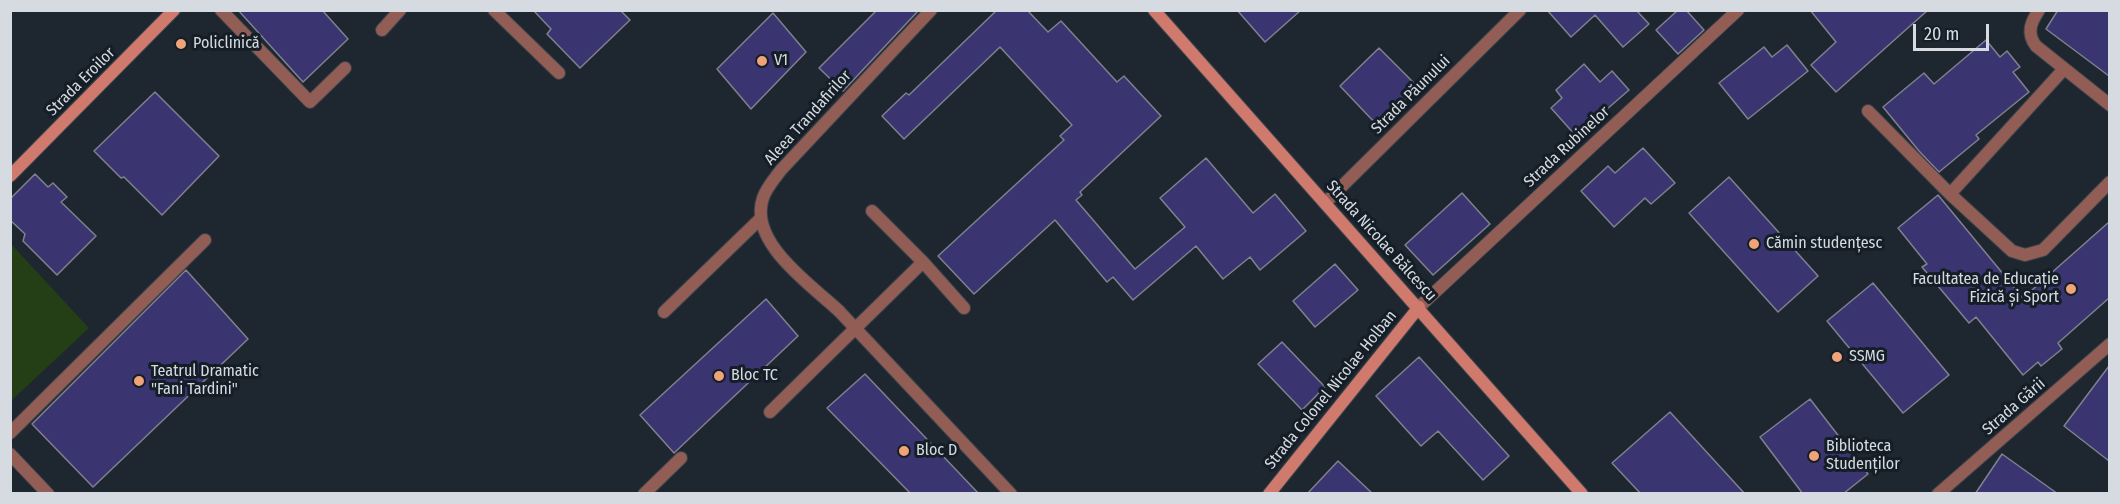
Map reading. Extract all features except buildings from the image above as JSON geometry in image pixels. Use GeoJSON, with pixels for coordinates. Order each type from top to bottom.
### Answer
{"type":"FeatureCollection","features":[{"type":"Feature","properties":{"kind":"main road","name":"Strada Eroilor"},"geometry":{"type":"LineString","coordinates":[[10,177],[174,10]]}},
{"type":"Feature","properties":{"kind":"main road","name":"Strada Nicolae Bălcescu"},"geometry":{"type":"LineString","coordinates":[[1154,10],[1582,494]]}},
{"type":"Feature","properties":{"kind":"main road","name":"Strada Colonel Nicolae Holban"},"geometry":{"type":"LineString","coordinates":[[1269,494],[1419,307]]}},
{"type":"Feature","properties":{"kind":"street"},"geometry":{"type":"LineString","coordinates":[[221,10],[310,102],[345,68]]}},
{"type":"Feature","properties":{"kind":"street"},"geometry":{"type":"LineString","coordinates":[[382,30],[400,10]]}},
{"type":"Feature","properties":{"kind":"street"},"geometry":{"type":"LineString","coordinates":[[494,10],[559,73]]}},
{"type":"Feature","properties":{"kind":"street","name":"Aleea Trandafirilor"},"geometry":{"type":"LineString","coordinates":[[760,219],[763,197],[781,170],[931,10]]}},
{"type":"Feature","properties":{"kind":"street","name":"Strada Păunului"},"geometry":{"type":"LineString","coordinates":[[1325,203],[1520,10]]}},
{"type":"Feature","properties":{"kind":"street","name":"Strada Rubinelor"},"geometry":{"type":"LineString","coordinates":[[1419,307],[1738,10]]}},
{"type":"Feature","properties":{"kind":"street"},"geometry":{"type":"LineString","coordinates":[[2040,10],[2030,27],[2032,40],[2036,46],[2109,105]]}},
{"type":"Feature","properties":{"kind":"street"},"geometry":{"type":"LineString","coordinates":[[1950,194],[2064,69]]}},
{"type":"Feature","properties":{"kind":"street"},"geometry":{"type":"LineString","coordinates":[[1868,111],[1950,194],[2012,251],[2025,255],[2043,250],[2109,182]]}},
{"type":"Feature","properties":{"kind":"street"},"geometry":{"type":"LineString","coordinates":[[872,211],[923,261],[964,308]]}},
{"type":"Feature","properties":{"kind":"street"},"geometry":{"type":"LineString","coordinates":[[664,312],[760,219],[770,244],[839,311],[1011,494]]}},
{"type":"Feature","properties":{"kind":"street"},"geometry":{"type":"LineString","coordinates":[[10,434],[204,240]]}},
{"type":"Feature","properties":{"kind":"street"},"geometry":{"type":"LineString","coordinates":[[770,412],[923,261]]}},
{"type":"Feature","properties":{"kind":"street","name":"Strada Gării"},"geometry":{"type":"LineString","coordinates":[[1938,494],[2109,344]]}},
{"type":"Feature","properties":{"kind":"street"},"geometry":{"type":"LineString","coordinates":[[10,454],[48,494]]}},
{"type":"Feature","properties":{"kind":"street"},"geometry":{"type":"LineString","coordinates":[[644,494],[681,458]]}},
{"type":"Feature","properties":{"kind":"green space"},"geometry":{"type":"Polygon","coordinates":[[[11,244],[89,328],[11,401],[11,244]]]}},
{"type":"Feature","properties":{"kind":"place","name":"Policlinică"},"geometry":{"type":"Point","coordinates":[181,44]}},
{"type":"Feature","properties":{"kind":"place","name":"V1"},"geometry":{"type":"Point","coordinates":[762,61]}},
{"type":"Feature","properties":{"kind":"place","name":"Cămin studențesc"},"geometry":{"type":"Point","coordinates":[1754,244]}},
{"type":"Feature","properties":{"kind":"place","name":"Facultatea de Educație Fizică și Sport"},"geometry":{"type":"Point","coordinates":[2071,289]}},
{"type":"Feature","properties":{"kind":"place","name":"SSMG"},"geometry":{"type":"Point","coordinates":[1837,357]}},
{"type":"Feature","properties":{"kind":"place","name":"Bloc TC"},"geometry":{"type":"Point","coordinates":[719,376]}},
{"type":"Feature","properties":{"kind":"place","name":"Teatrul Dramatic \"Fani Tardini\""},"geometry":{"type":"Point","coordinates":[139,381]}},
{"type":"Feature","properties":{"kind":"place","name":"Bloc D"},"geometry":{"type":"Point","coordinates":[904,451]}},
{"type":"Feature","properties":{"kind":"place","name":"Biblioteca Studenților"},"geometry":{"type":"Point","coordinates":[1814,456]}}]}
